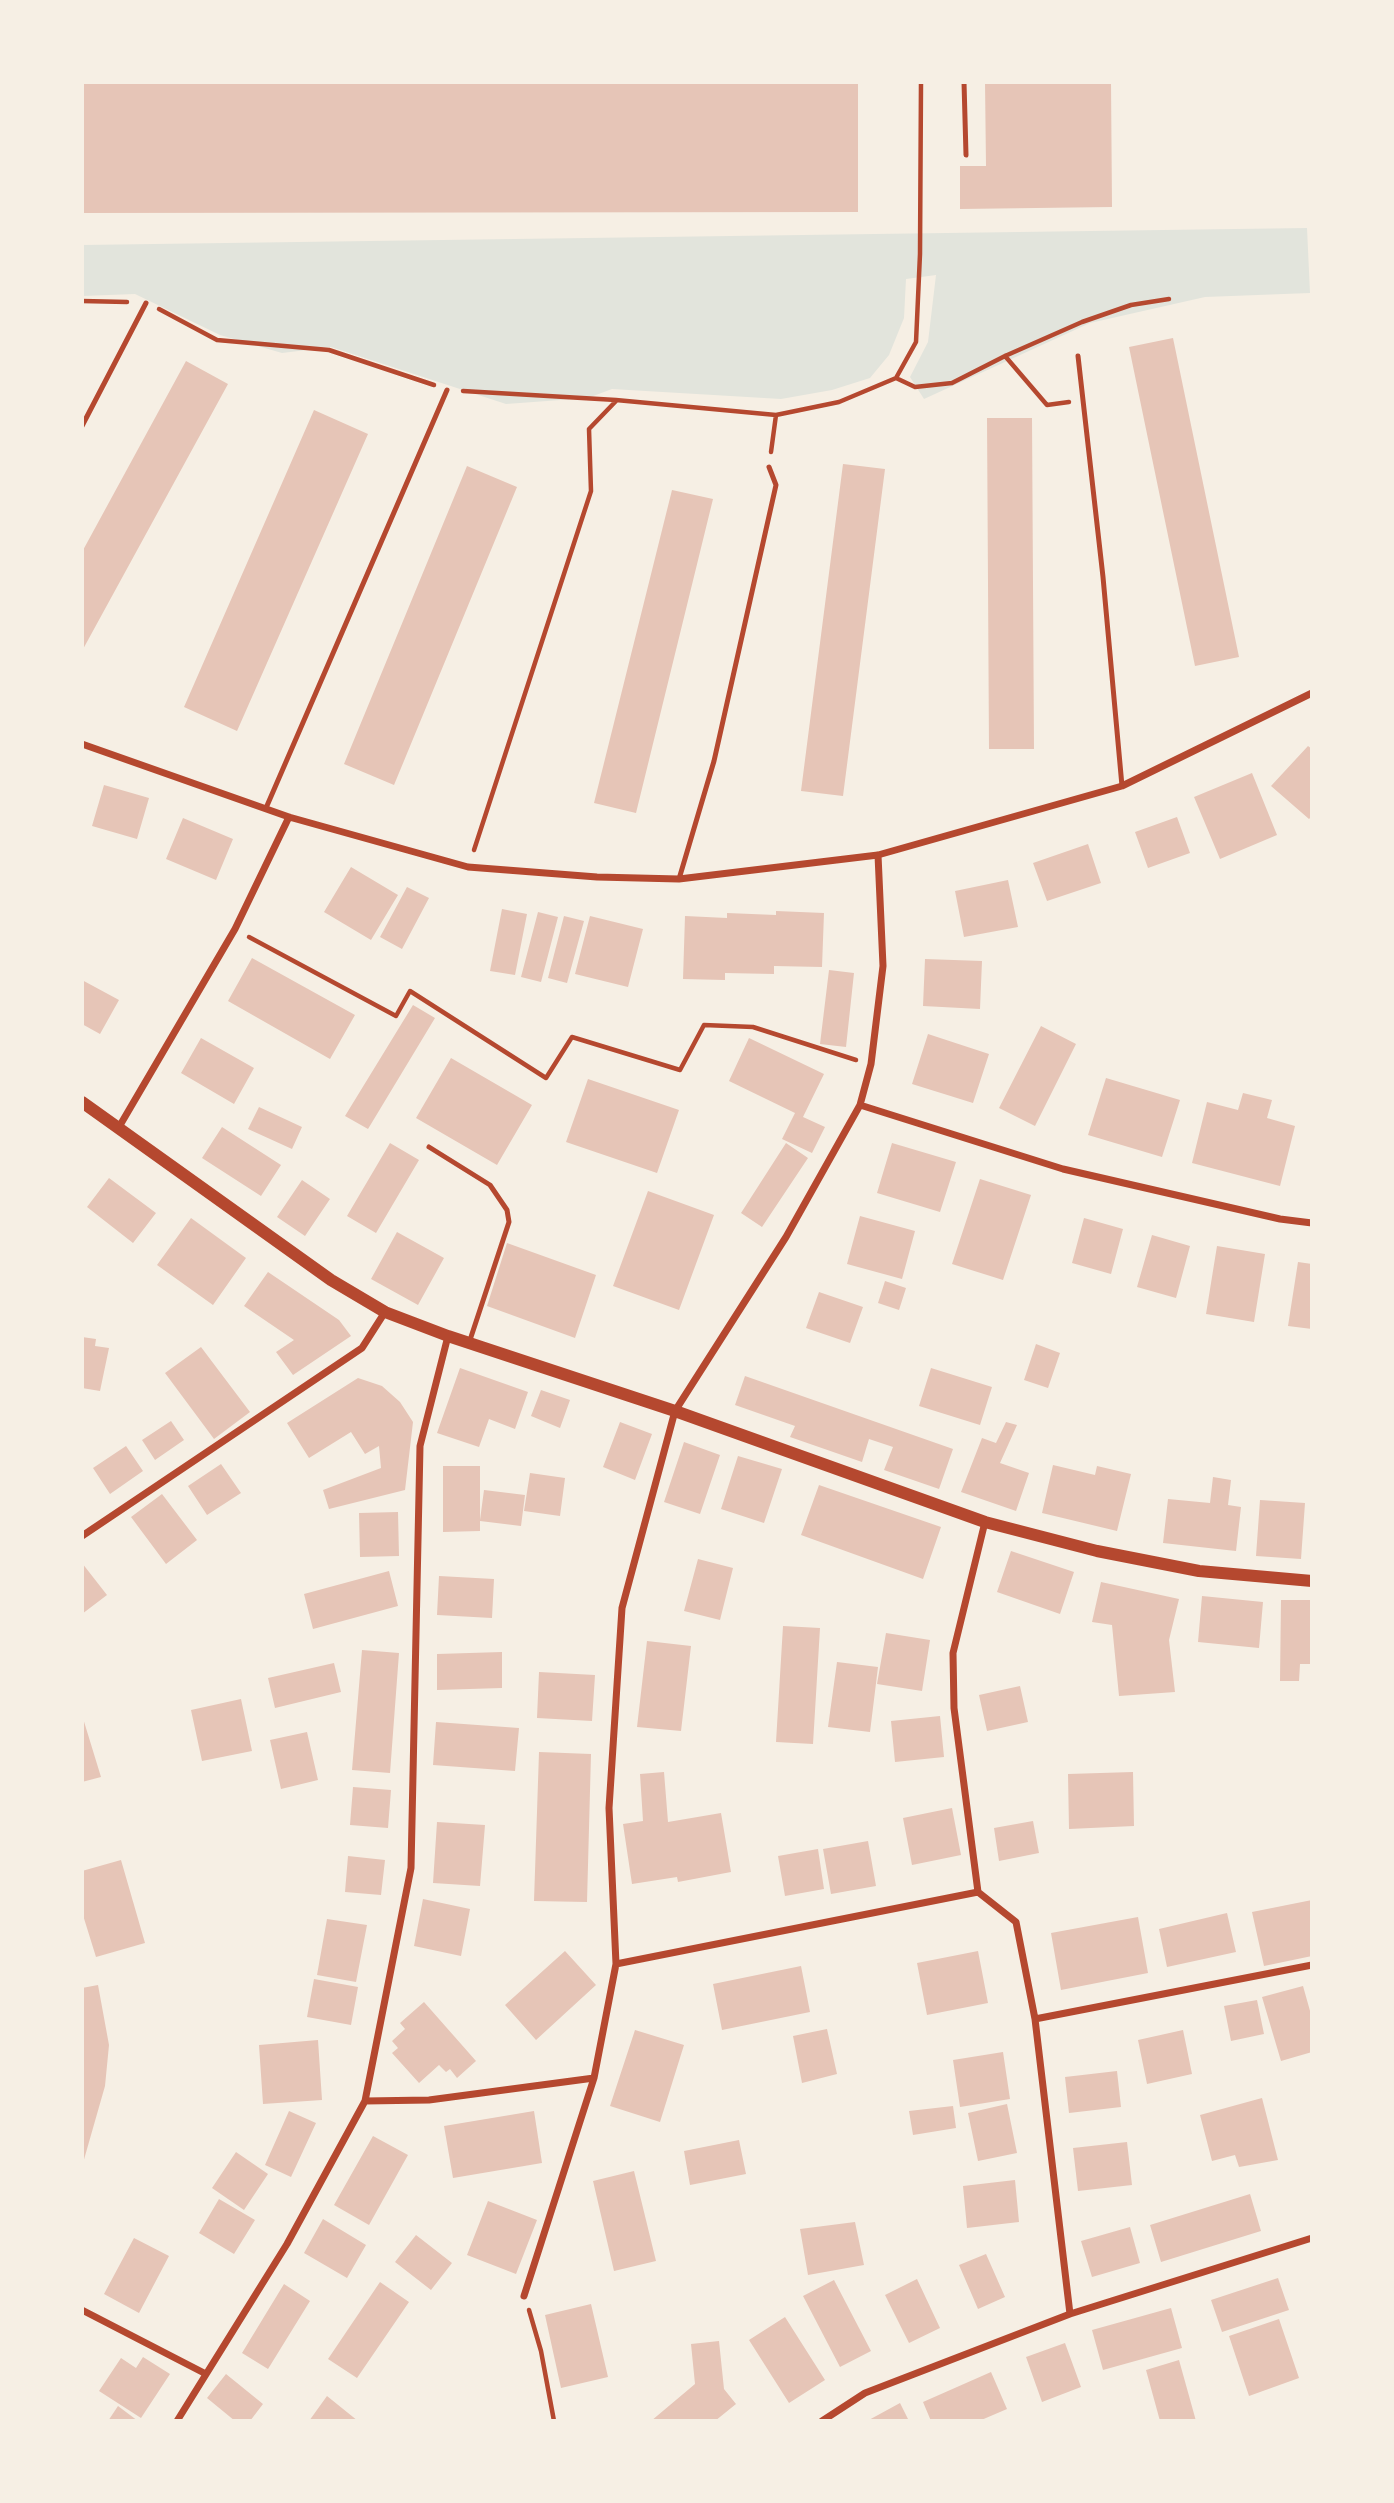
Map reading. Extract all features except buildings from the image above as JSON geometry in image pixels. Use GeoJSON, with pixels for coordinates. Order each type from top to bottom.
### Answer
{"type":"FeatureCollection","features":[{"type":"Feature","properties":{"kind":"street"},"geometry":{"type":"LineString","coordinates":[[82,744],[289,817],[468,867],[597,877],[679,879],[878,855],[1122,786],[1312,693]]}},
{"type":"Feature","properties":{"kind":"street"},"geometry":{"type":"LineString","coordinates":[[119,1126],[235,929],[289,817]]}},
{"type":"Feature","properties":{"kind":"street"},"geometry":{"type":"LineString","coordinates":[[524,2296],[594,2078],[615,1964],[609,1808],[622,1608],[675,1411],[786,1237],[860,1105],[871,1064],[883,967],[878,855]]}},
{"type":"Feature","properties":{"kind":"street"},"geometry":{"type":"LineString","coordinates":[[82,1102],[331,1280],[385,1312],[448,1336],[675,1411],[985,1522],[1097,1551],[1199,1571],[1312,1581]]}},
{"type":"Feature","properties":{"kind":"street"},"geometry":{"type":"LineString","coordinates":[[860,1105],[1063,1169],[1280,1219],[1312,1223]]}},
{"type":"Feature","properties":{"kind":"street"},"geometry":{"type":"LineString","coordinates":[[82,1536],[362,1349],[385,1312]]}},
{"type":"Feature","properties":{"kind":"street"},"geometry":{"type":"LineString","coordinates":[[177,2421],[287,2244],[365,2101],[411,1868],[419,1446],[448,1336]]}},
{"type":"Feature","properties":{"kind":"street"},"geometry":{"type":"LineString","coordinates":[[985,1522],[953,1653],[954,1709],[978,1892],[1016,1922],[1035,2019],[1070,2314]]}},
{"type":"Feature","properties":{"kind":"street"},"geometry":{"type":"LineString","coordinates":[[615,1964],[978,1892]]}},
{"type":"Feature","properties":{"kind":"street"},"geometry":{"type":"LineString","coordinates":[[1035,2019],[1312,1965]]}},
{"type":"Feature","properties":{"kind":"street"},"geometry":{"type":"LineString","coordinates":[[365,2101],[429,2101],[594,2078]]}},
{"type":"Feature","properties":{"kind":"street"},"geometry":{"type":"LineString","coordinates":[[822,2421],[864,2393],[1070,2314],[1312,2238]]}},
{"type":"Feature","properties":{"kind":"street"},"geometry":{"type":"LineString","coordinates":[[82,2310],[206,2374]]}},
{"type":"Feature","properties":{"kind":"lane"},"geometry":{"type":"LineString","coordinates":[[964,82],[966,155]]}},
{"type":"Feature","properties":{"kind":"lane"},"geometry":{"type":"LineString","coordinates":[[82,426],[146,303]]}},
{"type":"Feature","properties":{"kind":"lane"},"geometry":{"type":"LineString","coordinates":[[1078,356],[1122,786]]}},
{"type":"Feature","properties":{"kind":"lane"},"geometry":{"type":"LineString","coordinates":[[266,808],[447,390]]}},
{"type":"Feature","properties":{"kind":"lane"},"geometry":{"type":"LineString","coordinates":[[679,879],[714,761],[776,485],[769,467]]}},
{"type":"Feature","properties":{"kind":"lane"},"geometry":{"type":"LineString","coordinates":[[429,1147],[490,1185],[507,1210],[509,1222],[469,1343]]}},
{"type":"Feature","properties":{"kind":"path"},"geometry":{"type":"LineString","coordinates":[[82,301],[146,303],[217,340],[329,351],[447,390],[616,400],[776,415],[839,402],[896,378],[916,342],[920,254],[921,82]]}},
{"type":"Feature","properties":{"kind":"path"},"geometry":{"type":"LineString","coordinates":[[896,378],[915,387],[952,383],[1082,322],[1131,305],[1170,299]]}},
{"type":"Feature","properties":{"kind":"path"},"geometry":{"type":"LineString","coordinates":[[1005,356],[1047,405],[1082,401]]}},
{"type":"Feature","properties":{"kind":"path"},"geometry":{"type":"LineString","coordinates":[[468,867],[592,491],[589,429],[616,400]]}},
{"type":"Feature","properties":{"kind":"path"},"geometry":{"type":"LineString","coordinates":[[769,467],[776,415]]}},
{"type":"Feature","properties":{"kind":"path"},"geometry":{"type":"LineString","coordinates":[[235,929],[396,1016],[410,991],[546,1077],[572,1037],[680,1070],[704,1025],[753,1027],[871,1064]]}},
{"type":"Feature","properties":{"kind":"path"},"geometry":{"type":"LineString","coordinates":[[524,2296],[541,2351],[554,2421]]}},
{"type":"Feature","properties":{"kind":"shaded area"},"geometry":{"type":"Polygon","coordinates":[[[1307,228],[1310,293],[1205,297],[1090,323],[924,399],[910,377],[928,342],[936,275],[906,279],[904,318],[889,355],[870,378],[832,390],[781,399],[612,389],[588,398],[506,404],[331,347],[282,353],[220,335],[135,294],[82,296],[82,245],[1307,228]]]}}]}
